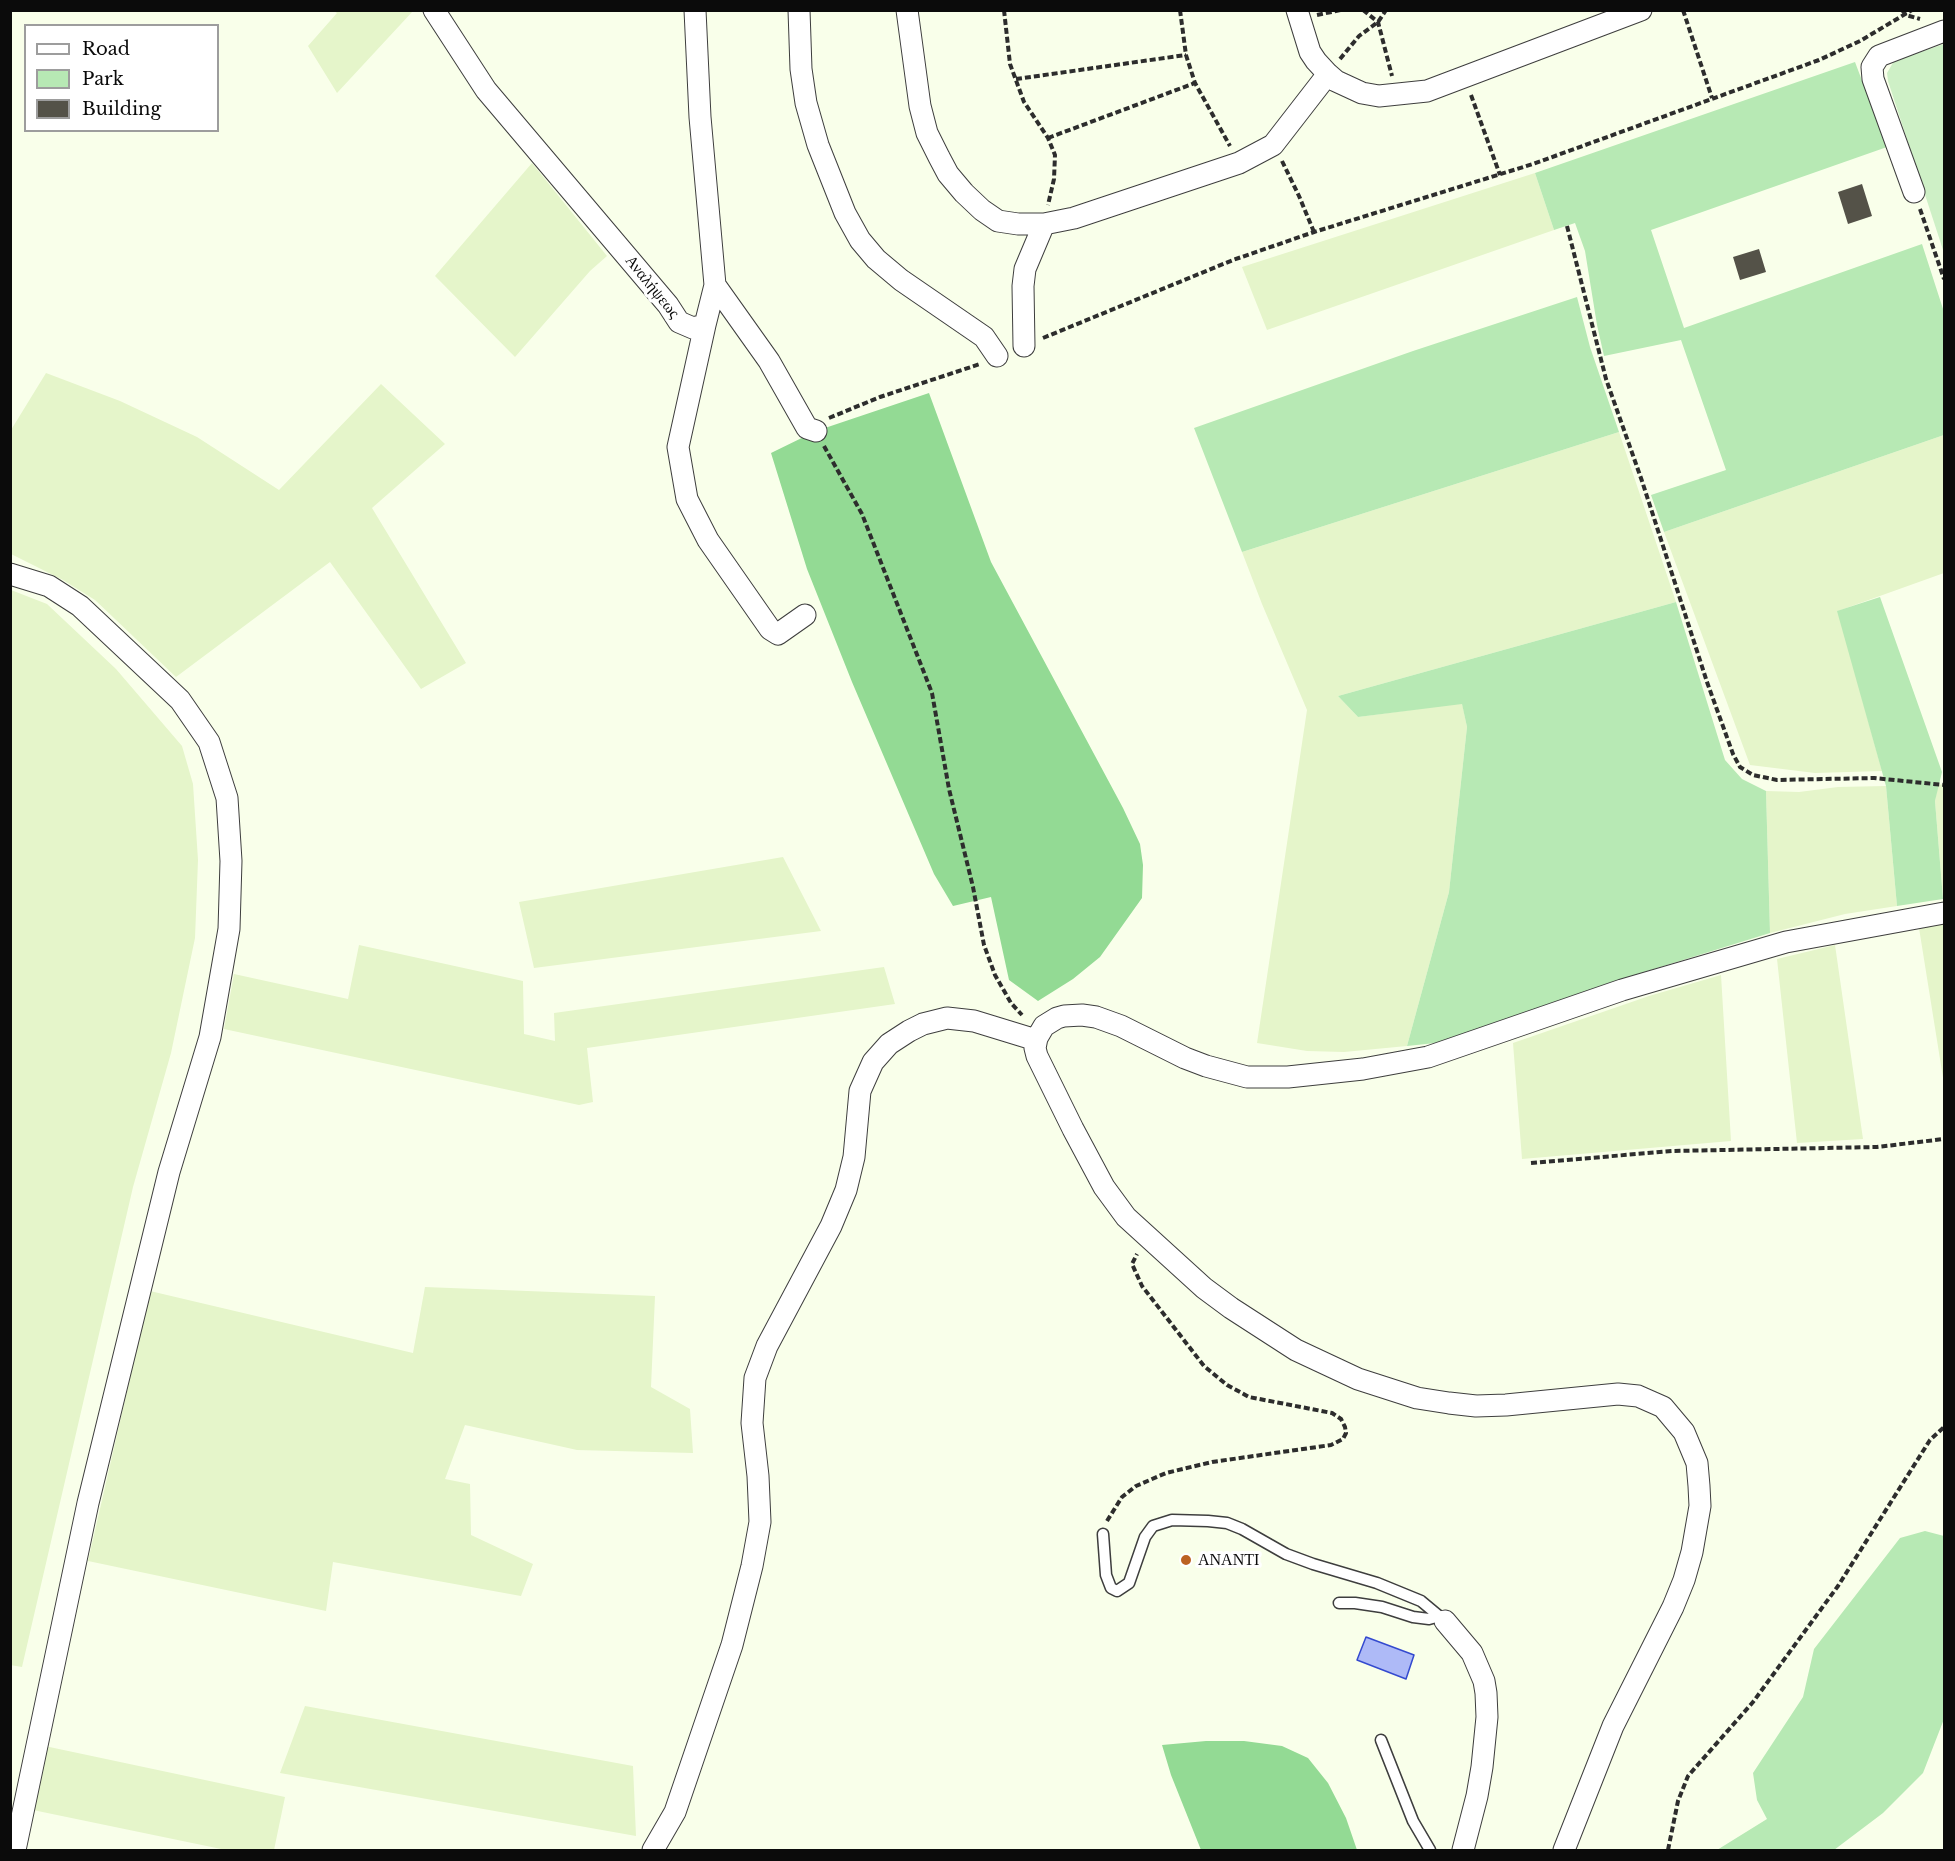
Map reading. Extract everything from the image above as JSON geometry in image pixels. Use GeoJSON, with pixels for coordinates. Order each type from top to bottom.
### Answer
{"type":"FeatureCollection","features":[{"type":"Feature","properties":{"kind":"street","name":"Αναλήψεως"},"geometry":{"type":"LineString","coordinates":[[434,10],[486,90],[668,305],[679,322],[693,328],[705,325]]}},
{"type":"Feature","properties":{"kind":"street"},"geometry":{"type":"LineString","coordinates":[[694,10],[700,117],[715,285],[678,447],[687,499],[708,540],[770,629],[778,634],[805,615]]}},
{"type":"Feature","properties":{"kind":"street"},"geometry":{"type":"LineString","coordinates":[[799,10],[801,69],[806,104],[818,145],[845,213],[860,240],[876,260],[901,280],[984,337],[998,356]]}},
{"type":"Feature","properties":{"kind":"street"},"geometry":{"type":"LineString","coordinates":[[907,10],[920,106],[927,133],[948,174],[964,193],[998,220],[1018,224],[1044,224],[1074,218],[1239,163],[1274,145],[1328,74]]}},
{"type":"Feature","properties":{"kind":"street"},"geometry":{"type":"LineString","coordinates":[[1297,10],[1310,52],[1328,74],[1336,81],[1362,93],[1379,96],[1427,91],[1641,10]]}},
{"type":"Feature","properties":{"kind":"street"},"geometry":{"type":"LineString","coordinates":[[1914,192],[1873,79],[1872,67],[1878,56],[1944,32]]}},
{"type":"Feature","properties":{"kind":"street"},"geometry":{"type":"LineString","coordinates":[[1024,346],[1025,269],[1044,224]]}},
{"type":"Feature","properties":{"kind":"street"},"geometry":{"type":"LineString","coordinates":[[715,285],[769,362],[811,430]]}},
{"type":"Feature","properties":{"kind":"street"},"geometry":{"type":"LineString","coordinates":[[10,574],[49,586],[80,606],[180,700],[208,742],[227,798],[231,861],[229,929],[210,1037],[169,1172],[88,1503],[15,1851]]}},
{"type":"Feature","properties":{"kind":"street"},"geometry":{"type":"LineString","coordinates":[[1564,1851],[1613,1726],[1673,1607],[1684,1580],[1692,1552],[1700,1506],[1696,1463],[1684,1432],[1663,1407],[1638,1396],[1618,1394],[1476,1406],[1417,1398],[1358,1379],[1296,1350],[1204,1288],[1136,1227],[1115,1203],[1086,1155],[1037,1056],[1035,1048],[1038,1036],[1044,1026],[1057,1018],[1082,1015],[1096,1017],[1121,1026],[1185,1059],[1247,1077],[1288,1077],[1363,1069],[1428,1057],[1622,990],[1786,942],[1944,913]]}},
{"type":"Feature","properties":{"kind":"street"},"geometry":{"type":"LineString","coordinates":[[653,1851],[675,1812],[729,1656],[752,1566],[759,1522],[758,1476],[752,1423],[755,1378],[767,1346],[831,1226],[846,1190],[854,1157],[860,1091],[873,1062],[889,1044],[909,1031],[923,1024],[947,1018],[974,1021],[1038,1036]]}},
{"type":"Feature","properties":{"kind":"street"},"geometry":{"type":"LineString","coordinates":[[1443,1619],[1472,1653],[1484,1681],[1486,1693],[1487,1718],[1482,1767],[1463,1851]]}},
{"type":"Feature","properties":{"kind":"lane"},"geometry":{"type":"LineString","coordinates":[[1104,1534],[1106,1575],[1111,1588],[1117,1591],[1129,1583],[1145,1538],[1153,1526],[1172,1520],[1208,1521],[1234,1526],[1295,1557],[1377,1583],[1421,1601],[1443,1619]]}},
{"type":"Feature","properties":{"kind":"lane"},"geometry":{"type":"LineString","coordinates":[[1339,1603],[1382,1607],[1413,1617],[1443,1619]]}},
{"type":"Feature","properties":{"kind":"lane"},"geometry":{"type":"LineString","coordinates":[[1381,1740],[1413,1821],[1430,1851]]}},
{"type":"Feature","properties":{"kind":"path"},"geometry":{"type":"LineString","coordinates":[[1004,10],[1010,64],[1024,102],[1048,138],[1055,155],[1054,180],[1044,224]]}},
{"type":"Feature","properties":{"kind":"path"},"geometry":{"type":"LineString","coordinates":[[1180,10],[1186,55],[1195,83],[1239,163]]}},
{"type":"Feature","properties":{"kind":"path"},"geometry":{"type":"LineString","coordinates":[[1363,10],[1378,22],[1397,95]]}},
{"type":"Feature","properties":{"kind":"path"},"geometry":{"type":"LineString","coordinates":[[1328,74],[1359,36],[1378,22],[1386,10]]}},
{"type":"Feature","properties":{"kind":"path"},"geometry":{"type":"LineString","coordinates":[[1683,10],[1712,98]]}},
{"type":"Feature","properties":{"kind":"path"},"geometry":{"type":"LineString","coordinates":[[1902,10],[1906,15]]}},
{"type":"Feature","properties":{"kind":"path"},"geometry":{"type":"LineString","coordinates":[[1024,346],[1233,260],[1314,232],[1500,175],[1819,60],[1860,41],[1912,10]]}},
{"type":"Feature","properties":{"kind":"path"},"geometry":{"type":"LineString","coordinates":[[1016,79],[1186,55]]}},
{"type":"Feature","properties":{"kind":"path"},"geometry":{"type":"LineString","coordinates":[[1465,77],[1500,175]]}},
{"type":"Feature","properties":{"kind":"path"},"geometry":{"type":"LineString","coordinates":[[1048,138],[1195,83]]}},
{"type":"Feature","properties":{"kind":"path"},"geometry":{"type":"LineString","coordinates":[[1274,145],[1314,232]]}},
{"type":"Feature","properties":{"kind":"path"},"geometry":{"type":"LineString","coordinates":[[1914,192],[1944,279]]}},
{"type":"Feature","properties":{"kind":"path"},"geometry":{"type":"LineString","coordinates":[[1567,226],[1606,379],[1642,481],[1707,682],[1733,754],[1740,767],[1753,775],[1777,780],[1874,778],[1944,785]]}},
{"type":"Feature","properties":{"kind":"path"},"geometry":{"type":"LineString","coordinates":[[998,356],[968,369],[880,397],[811,430],[862,514],[932,693],[949,789],[973,887],[984,945],[995,975],[1011,1003],[1038,1036]]}},
{"type":"Feature","properties":{"kind":"path"},"geometry":{"type":"LineString","coordinates":[[1532,1163],[1672,1152],[1877,1147],[1944,1139]]}},
{"type":"Feature","properties":{"kind":"path"},"geometry":{"type":"LineString","coordinates":[[1104,1534],[1110,1516],[1122,1497],[1149,1480],[1166,1473],[1212,1462],[1331,1445],[1343,1439],[1346,1432],[1341,1419],[1332,1413],[1249,1397],[1227,1385],[1204,1366],[1142,1286],[1134,1270],[1132,1264],[1134,1257],[1150,1240]]}},
{"type":"Feature","properties":{"kind":"path"},"geometry":{"type":"LineString","coordinates":[[1668,1851],[1678,1801],[1688,1776],[1753,1702],[1838,1586],[1930,1440],[1944,1427]]}},
{"type":"Feature","properties":{"kind":"green space"},"geometry":{"type":"Polygon","coordinates":[[[334,11],[413,11],[337,93],[308,46],[337,13],[334,11]]]}},
{"type":"Feature","properties":{"kind":"green space"},"geometry":{"type":"Polygon","coordinates":[[[1944,44],[1944,253],[1887,73],[1894,61],[1944,44]]]}},
{"type":"Feature","properties":{"kind":"green space"},"geometry":{"type":"Polygon","coordinates":[[[1855,62],[1887,147],[1651,230],[1684,328],[1922,244],[1944,312],[1944,435],[1664,532],[1651,495],[1726,470],[1681,340],[1604,356],[1585,251],[1575,223],[1554,230],[1535,173],[1855,62]]]}},
{"type":"Feature","properties":{"kind":"green space"},"geometry":{"type":"Polygon","coordinates":[[[532,163],[607,256],[590,271],[515,357],[435,276],[532,163]]]}},
{"type":"Feature","properties":{"kind":"green space"},"geometry":{"type":"Polygon","coordinates":[[[1535,173],[1554,230],[1267,330],[1242,267],[1535,173]]]}},
{"type":"Feature","properties":{"kind":"green space"},"geometry":{"type":"Polygon","coordinates":[[[1577,297],[1590,347],[1619,432],[1242,552],[1194,428],[1413,351],[1577,297]]]}},
{"type":"Feature","properties":{"kind":"green space"},"geometry":{"type":"Polygon","coordinates":[[[46,373],[120,401],[197,437],[279,490],[381,384],[445,444],[372,508],[466,663],[421,689],[330,562],[176,677],[95,600],[63,580],[11,554],[11,430],[46,373]]]}},
{"type":"Feature","properties":{"kind":"green space"},"geometry":{"type":"Polygon","coordinates":[[[929,393],[991,562],[1140,844],[1143,865],[1142,898],[1100,957],[1073,979],[1038,1001],[1009,980],[991,897],[953,906],[934,874],[852,682],[807,569],[771,453],[816,431],[929,393]]]}},
{"type":"Feature","properties":{"kind":"green space"},"geometry":{"type":"Polygon","coordinates":[[[1619,432],[1676,602],[1338,696],[1358,717],[1462,703],[1467,727],[1449,892],[1407,1046],[1344,1052],[1307,1051],[1257,1043],[1307,710],[1242,552],[1619,432]]]}},
{"type":"Feature","properties":{"kind":"green space"},"geometry":{"type":"Polygon","coordinates":[[[1944,435],[1944,573],[1838,611],[1882,771],[1815,773],[1750,765],[1664,532],[1944,435]]]}},
{"type":"Feature","properties":{"kind":"green space"},"geometry":{"type":"Polygon","coordinates":[[[11,590],[47,604],[116,669],[182,746],[193,784],[198,860],[195,938],[171,1053],[133,1187],[22,1667],[10,1665],[11,590]]]}},
{"type":"Feature","properties":{"kind":"green space"},"geometry":{"type":"Polygon","coordinates":[[[1880,597],[1942,772],[1935,801],[1943,899],[1897,906],[1886,786],[1837,611],[1880,597]]]}},
{"type":"Feature","properties":{"kind":"green space"},"geometry":{"type":"Polygon","coordinates":[[[1676,602],[1725,760],[1742,779],[1766,791],[1770,933],[1612,982],[1445,1042],[1407,1046],[1449,892],[1467,727],[1462,704],[1358,717],[1338,696],[1676,602]]]}},
{"type":"Feature","properties":{"kind":"green space"},"geometry":{"type":"Polygon","coordinates":[[[1944,784],[1943,899],[1935,801],[1938,785],[1944,784]]]}},
{"type":"Feature","properties":{"kind":"green space"},"geometry":{"type":"Polygon","coordinates":[[[1886,786],[1897,906],[1845,914],[1770,933],[1766,791],[1799,792],[1838,787],[1886,786]]]}},
{"type":"Feature","properties":{"kind":"green space"},"geometry":{"type":"Polygon","coordinates":[[[783,857],[821,931],[534,968],[519,902],[783,857]]]}},
{"type":"Feature","properties":{"kind":"green space"},"geometry":{"type":"Polygon","coordinates":[[[1944,923],[1944,1084],[1919,928],[1944,923]]]}},
{"type":"Feature","properties":{"kind":"green space"},"geometry":{"type":"Polygon","coordinates":[[[359,945],[523,981],[524,1034],[555,1041],[554,1013],[884,967],[895,1004],[587,1048],[593,1102],[579,1105],[224,1029],[234,974],[348,999],[359,945]]]}},
{"type":"Feature","properties":{"kind":"green space"},"geometry":{"type":"Polygon","coordinates":[[[1835,945],[1863,1139],[1797,1143],[1777,959],[1835,945]]]}},
{"type":"Feature","properties":{"kind":"green space"},"geometry":{"type":"Polygon","coordinates":[[[1721,975],[1731,1141],[1522,1159],[1513,1043],[1649,996],[1721,975]]]}},
{"type":"Feature","properties":{"kind":"green space"},"geometry":{"type":"Polygon","coordinates":[[[425,1287],[655,1296],[651,1387],[690,1409],[693,1453],[577,1450],[465,1425],[445,1479],[470,1484],[471,1535],[533,1564],[521,1596],[333,1562],[326,1611],[88,1561],[150,1291],[413,1353],[425,1287]]]}},
{"type":"Feature","properties":{"kind":"green space"},"geometry":{"type":"Polygon","coordinates":[[[1925,1531],[1944,1536],[1944,1719],[1923,1773],[1883,1813],[1834,1850],[1717,1850],[1767,1819],[1757,1800],[1753,1773],[1803,1697],[1814,1649],[1900,1538],[1925,1531]]]}},
{"type":"Feature","properties":{"kind":"green space"},"geometry":{"type":"Polygon","coordinates":[[[305,1706],[633,1766],[636,1836],[280,1773],[305,1706]]]}},
{"type":"Feature","properties":{"kind":"green space"},"geometry":{"type":"Polygon","coordinates":[[[1206,1741],[1244,1741],[1282,1746],[1308,1758],[1328,1783],[1346,1818],[1357,1850],[1201,1850],[1171,1775],[1162,1745],[1206,1741]]]}},
{"type":"Feature","properties":{"kind":"green space"},"geometry":{"type":"Polygon","coordinates":[[[40,1745],[285,1797],[274,1850],[226,1850],[28,1809],[40,1745]]]}},
{"type":"Feature","properties":{"kind":"water"},"geometry":{"type":"Polygon","coordinates":[[[1366,1637],[1414,1655],[1406,1679],[1357,1660],[1366,1637]]]}},
{"type":"Feature","properties":{"kind":"building"},"geometry":{"type":"Polygon","coordinates":[[[1862,184],[1872,216],[1848,224],[1838,192],[1862,184]]]}},
{"type":"Feature","properties":{"kind":"building"},"geometry":{"type":"Polygon","coordinates":[[[1759,249],[1766,272],[1740,280],[1733,257],[1759,249]]]}},
{"type":"Feature","properties":{"kind":"place","name":"ΑΝΑΝΤΙ"},"geometry":{"type":"Point","coordinates":[1186,1560]}}]}
